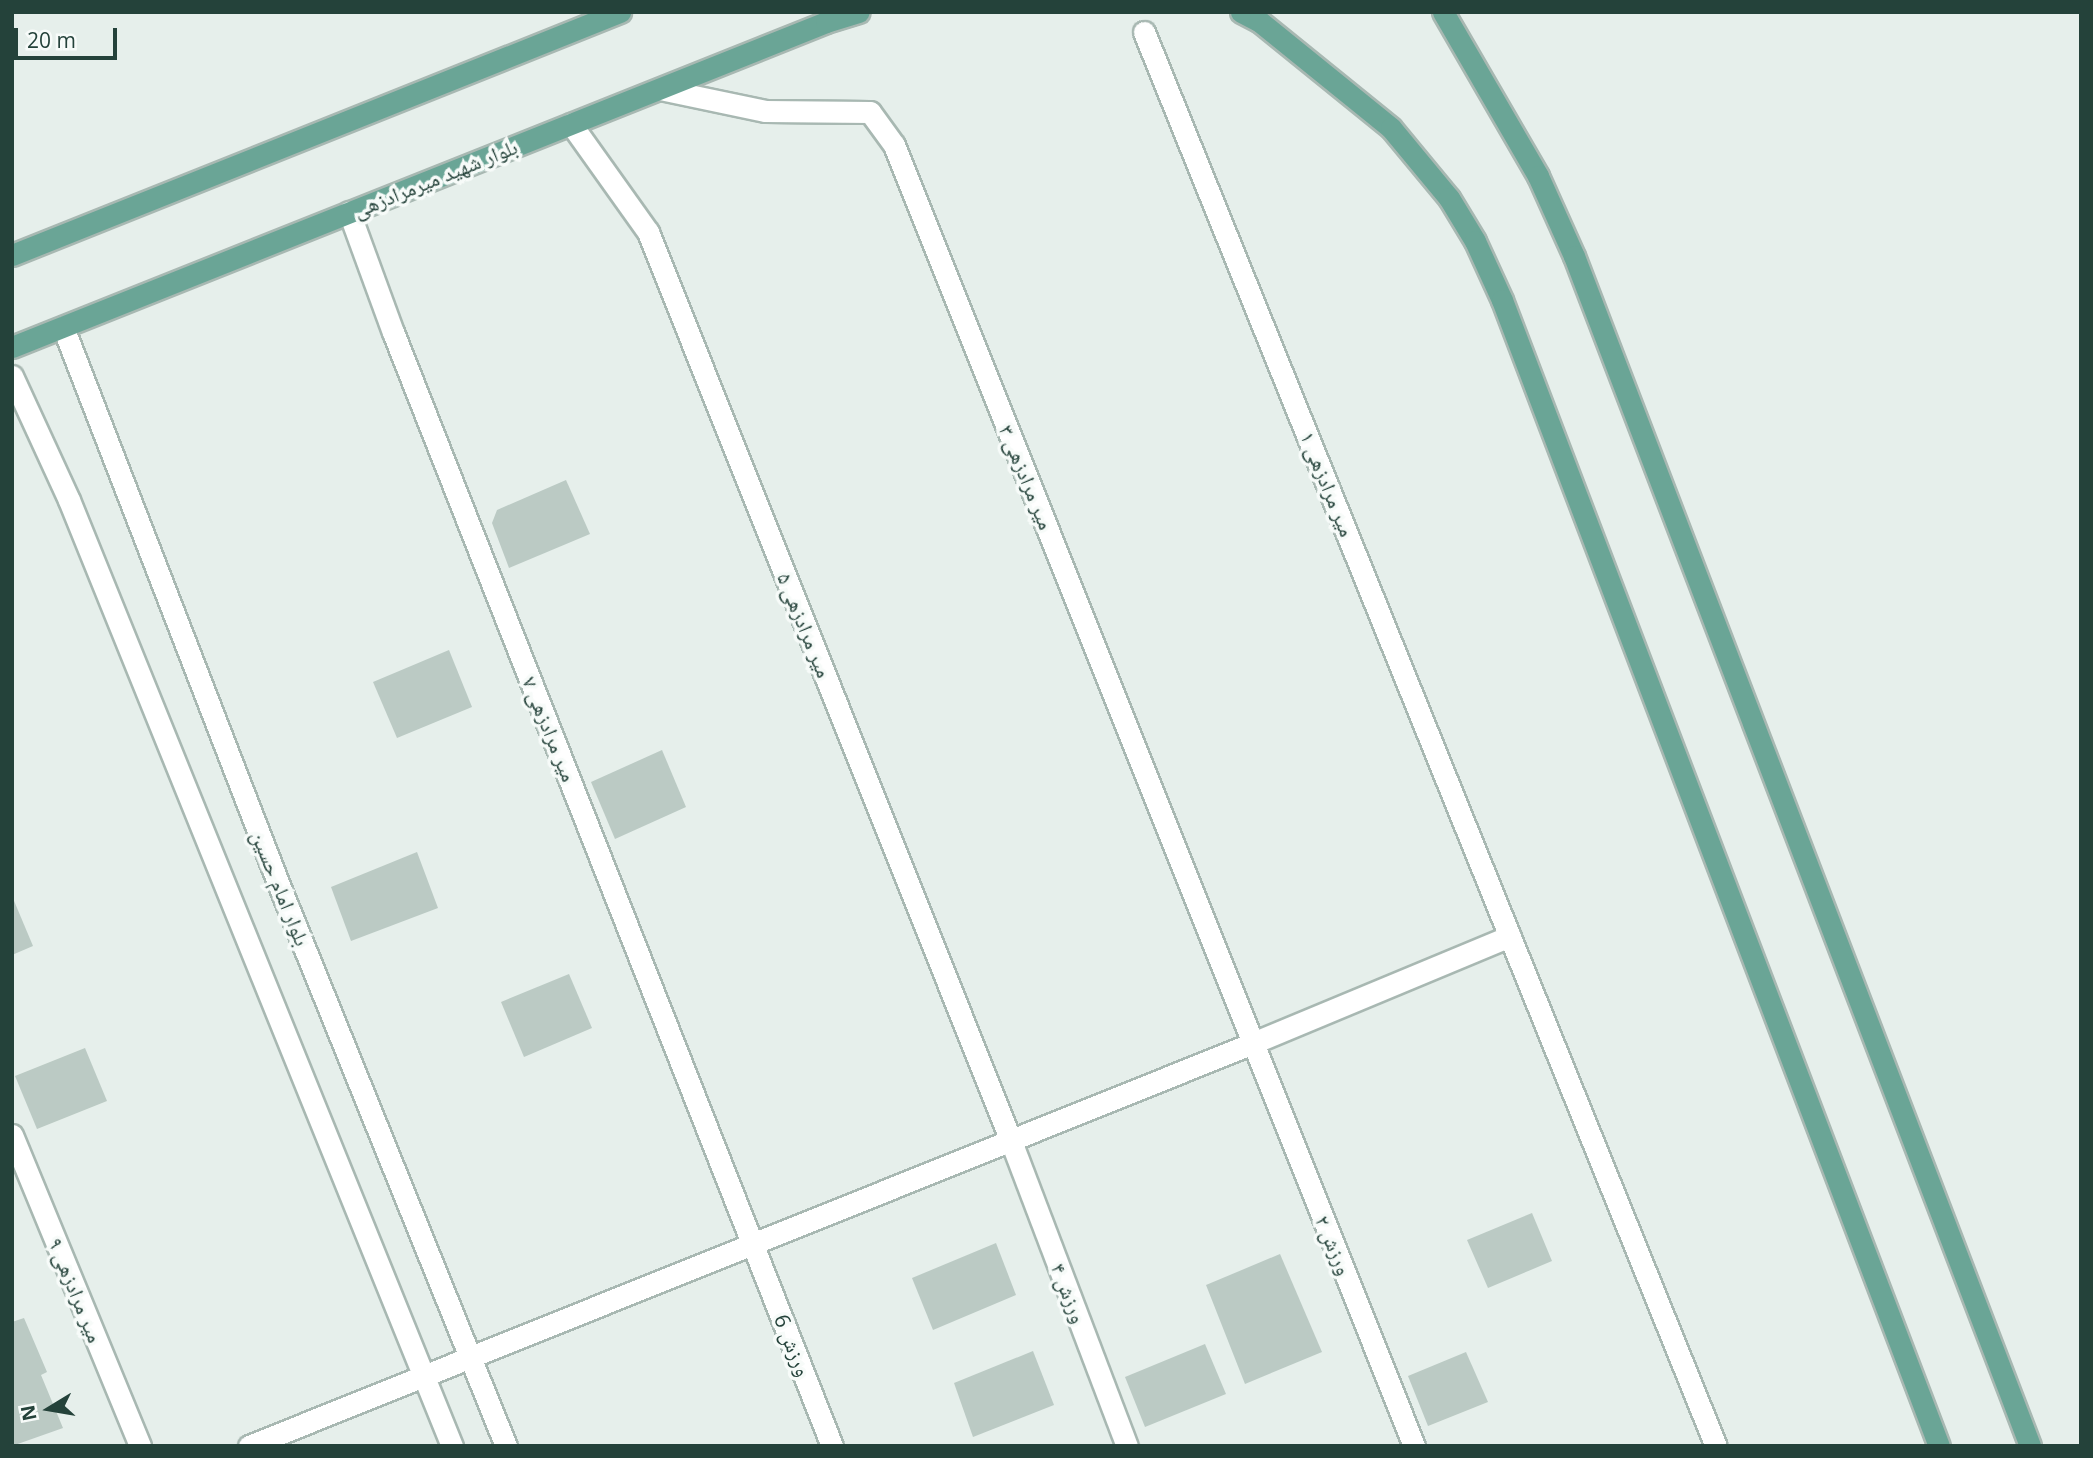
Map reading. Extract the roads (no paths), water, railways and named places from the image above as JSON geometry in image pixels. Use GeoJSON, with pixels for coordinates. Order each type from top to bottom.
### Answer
{"type":"FeatureCollection","features":[{"type":"Feature","properties":{"kind":"main road"},"geometry":{"type":"LineString","coordinates":[[12,255],[620,12]]}},
{"type":"Feature","properties":{"kind":"main road","name":"بلوار شهید میرمرادزهی"},"geometry":{"type":"LineString","coordinates":[[12,346],[660,89],[825,17],[858,12]]}},
{"type":"Feature","properties":{"kind":"main road"},"geometry":{"type":"LineString","coordinates":[[1241,12],[1259,21],[1391,128],[1449,198],[1475,241],[1502,300],[1939,1446]]}},
{"type":"Feature","properties":{"kind":"main road"},"geometry":{"type":"LineString","coordinates":[[1443,12],[1538,176],[1574,256],[2030,1446]]}},
{"type":"Feature","properties":{"kind":"street","name":"میر مرادزهی ۱"},"geometry":{"type":"LineString","coordinates":[[1144,32],[1716,1446]]}},
{"type":"Feature","properties":{"kind":"street","name":"میر مرادزهی ۳"},"geometry":{"type":"LineString","coordinates":[[660,89],[765,111],[870,112],[894,145],[1254,1043]]}},
{"type":"Feature","properties":{"kind":"street","name":"میر مرادزهی ۵"},"geometry":{"type":"LineString","coordinates":[[571,124],[649,232],[1011,1141]]}},
{"type":"Feature","properties":{"kind":"street","name":"میر مرادزهی ۷"},"geometry":{"type":"LineString","coordinates":[[349,212],[393,332],[753,1245]]}},
{"type":"Feature","properties":{"kind":"street","name":"بلوار امام حسین"},"geometry":{"type":"LineString","coordinates":[[62,327],[279,886],[506,1446]]}},
{"type":"Feature","properties":{"kind":"street"},"geometry":{"type":"LineString","coordinates":[[12,376],[74,513],[452,1446]]}},
{"type":"Feature","properties":{"kind":"street"},"geometry":{"type":"LineString","coordinates":[[249,1446],[1254,1043],[1510,936]]}},
{"type":"Feature","properties":{"kind":"street","name":"ورزش ۲"},"geometry":{"type":"LineString","coordinates":[[1254,1043],[1414,1446]]}},
{"type":"Feature","properties":{"kind":"street","name":"میر مرادزهی ۹"},"geometry":{"type":"LineString","coordinates":[[12,1135],[140,1446]]}},
{"type":"Feature","properties":{"kind":"street","name":"ورزش ۴"},"geometry":{"type":"LineString","coordinates":[[1011,1141],[1127,1446]]}},
{"type":"Feature","properties":{"kind":"street","name":"ورزش 6"},"geometry":{"type":"LineString","coordinates":[[753,1245],[832,1446]]}}]}
